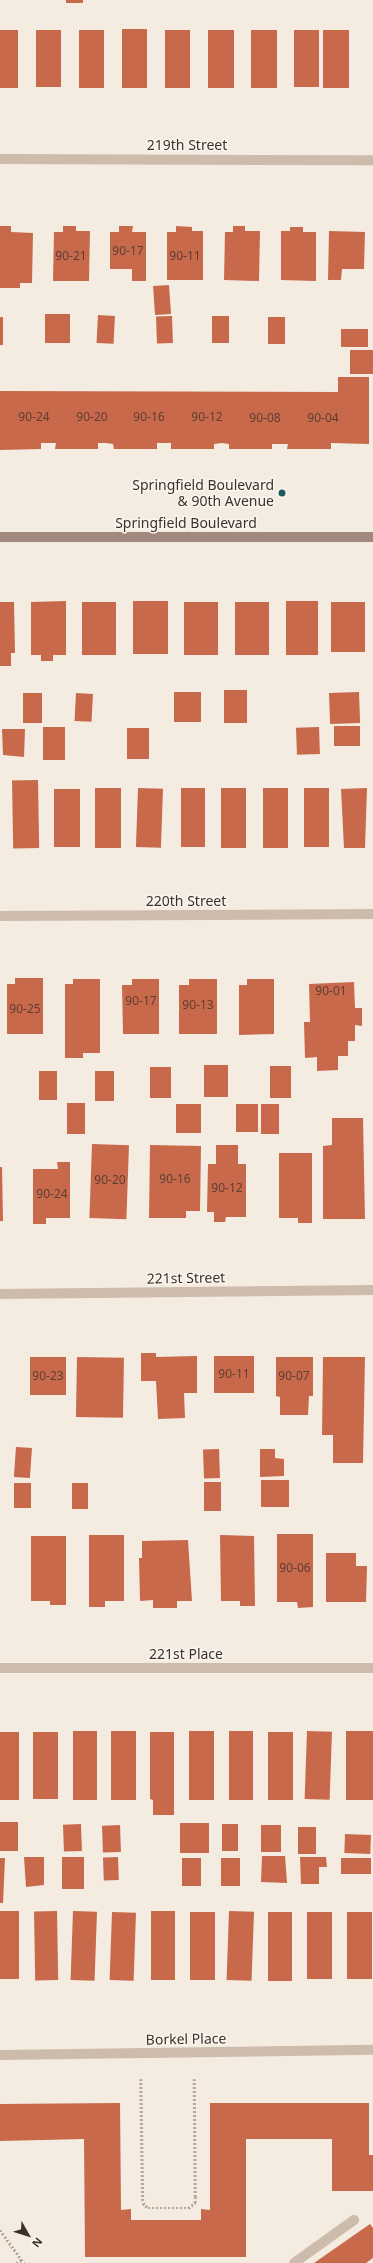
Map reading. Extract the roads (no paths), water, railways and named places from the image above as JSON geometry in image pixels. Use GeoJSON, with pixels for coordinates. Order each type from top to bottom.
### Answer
{"type":"FeatureCollection","features":[{"type":"Feature","properties":{"kind":"main road","name":"Springfield Boulevard"},"geometry":{"type":"LineString","coordinates":[[0,537],[373,537]]}},
{"type":"Feature","properties":{"kind":"street","name":"219th Street"},"geometry":{"type":"LineString","coordinates":[[0,159],[373,160]]}},
{"type":"Feature","properties":{"kind":"street","name":"220th Street"},"geometry":{"type":"LineString","coordinates":[[0,916],[373,914]]}},
{"type":"Feature","properties":{"kind":"street","name":"221st Street"},"geometry":{"type":"LineString","coordinates":[[0,1294],[373,1290]]}},
{"type":"Feature","properties":{"kind":"street","name":"221st Place"},"geometry":{"type":"LineString","coordinates":[[0,1668],[373,1668]]}},
{"type":"Feature","properties":{"kind":"street","name":"Borkel Place"},"geometry":{"type":"LineString","coordinates":[[0,2055],[373,2050]]}},
{"type":"Feature","properties":{"kind":"street"},"geometry":{"type":"LineString","coordinates":[[294,2263],[354,2220]]}},
{"type":"Feature","properties":{"kind":"place","name":"Springfield Boulevard & 90th Avenue"},"geometry":{"type":"Point","coordinates":[282,493]}}]}
